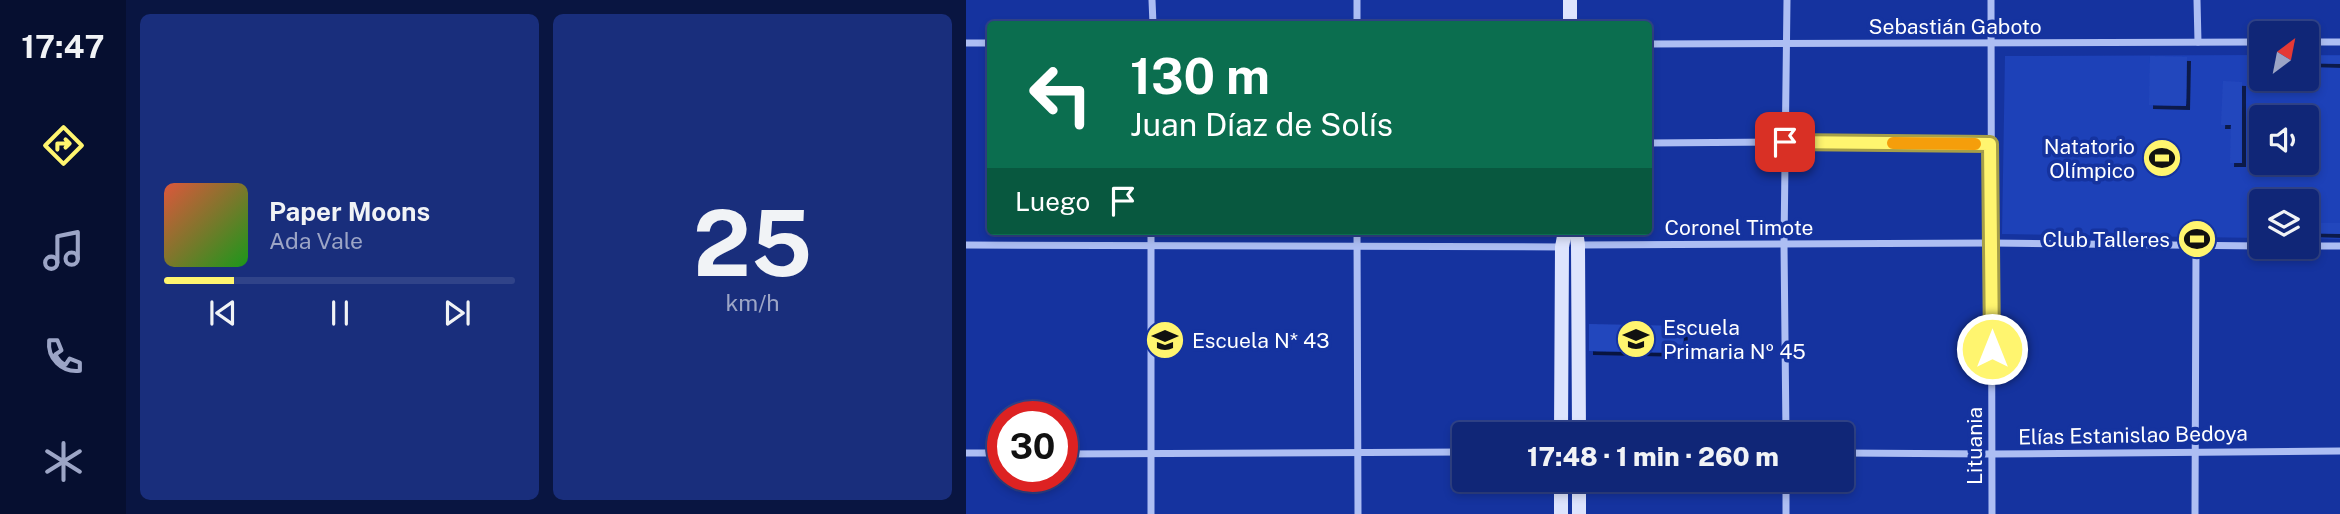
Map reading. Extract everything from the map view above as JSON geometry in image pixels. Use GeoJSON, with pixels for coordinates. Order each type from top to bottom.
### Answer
{"type":"FeatureCollection","features":[{"type":"Feature","properties":{"kind":"street"},"geometry":{"type":"LineString","coordinates":[[1152,0],[1153,21]]}},
{"type":"Feature","properties":{"kind":"street"},"geometry":{"type":"LineString","coordinates":[[1357,0],[1357,21]]}},
{"type":"Feature","properties":{"kind":"street"},"geometry":{"type":"LineString","coordinates":[[1570,0],[1570,21]]}},
{"type":"Feature","properties":{"kind":"street"},"geometry":{"type":"LineString","coordinates":[[1786,422],[1784,244],[1787,0]]}},
{"type":"Feature","properties":{"kind":"street","name":"Lituania"},"geometry":{"type":"LineString","coordinates":[[1991,0],[1992,514]]}},
{"type":"Feature","properties":{"kind":"street"},"geometry":{"type":"LineString","coordinates":[[2197,0],[2198,42]]}},
{"type":"Feature","properties":{"kind":"street","name":"Sebastián Gaboto"},"geometry":{"type":"LineString","coordinates":[[1652,44],[2249,42]]}},
{"type":"Feature","properties":{"kind":"street"},"geometry":{"type":"LineString","coordinates":[[2319,42],[2340,42]]}},
{"type":"Feature","properties":{"kind":"street"},"geometry":{"type":"LineString","coordinates":[[966,43],[987,43]]}},
{"type":"Feature","properties":{"kind":"street"},"geometry":{"type":"LineString","coordinates":[[1652,143],[1990,144]]}},
{"type":"Feature","properties":{"kind":"street"},"geometry":{"type":"LineString","coordinates":[[1151,235],[1151,514]]}},
{"type":"Feature","properties":{"kind":"street"},"geometry":{"type":"LineString","coordinates":[[1357,235],[1358,514]]}},
{"type":"Feature","properties":{"kind":"street"},"geometry":{"type":"LineString","coordinates":[[1561,422],[1564,235]]}},
{"type":"Feature","properties":{"kind":"street"},"geometry":{"type":"LineString","coordinates":[[1577,238],[1579,422]]}},
{"type":"Feature","properties":{"kind":"street","name":"Coronel Timote"},"geometry":{"type":"LineString","coordinates":[[966,245],[1357,244],[1562,247],[1577,238],[1784,244],[2249,246]]}},
{"type":"Feature","properties":{"kind":"street"},"geometry":{"type":"LineString","coordinates":[[2195,514],[2196,246]]}},
{"type":"Feature","properties":{"kind":"street"},"geometry":{"type":"LineString","coordinates":[[2319,246],[2340,246]]}},
{"type":"Feature","properties":{"kind":"street"},"geometry":{"type":"LineString","coordinates":[[1078,454],[1452,452]]}},
{"type":"Feature","properties":{"kind":"street","name":"Elías Estanislao Bedoya"},"geometry":{"type":"LineString","coordinates":[[1854,453],[2340,452]]}},
{"type":"Feature","properties":{"kind":"street"},"geometry":{"type":"LineString","coordinates":[[966,453],[987,453]]}},
{"type":"Feature","properties":{"kind":"street"},"geometry":{"type":"LineString","coordinates":[[1560,492],[1561,514]]}},
{"type":"Feature","properties":{"kind":"street"},"geometry":{"type":"LineString","coordinates":[[1579,492],[1579,514]]}},
{"type":"Feature","properties":{"kind":"street"},"geometry":{"type":"LineString","coordinates":[[1786,492],[1786,514]]}},
{"type":"Feature","properties":{"kind":"shaded area"},"geometry":{"type":"Polygon","coordinates":[[[2249,55],[2249,91],[2319,91],[2319,55],[2340,55],[2340,239],[2319,238],[2319,189],[2249,189],[2249,238],[2002,234],[2005,56],[2249,55]]]}},
{"type":"Feature","properties":{"kind":"building"},"geometry":{"type":"Polygon","coordinates":[[[2150,56],[2187,57],[2186,106],[2149,105],[2150,56]]]}},
{"type":"Feature","properties":{"kind":"building"},"geometry":{"type":"Polygon","coordinates":[[[2319,56],[2340,56],[2340,64],[2319,63],[2319,56]]]}},
{"type":"Feature","properties":{"kind":"building"},"geometry":{"type":"Polygon","coordinates":[[[2223,81],[2242,82],[2242,163],[2230,163],[2231,125],[2221,125],[2223,81]]]}},
{"type":"Feature","properties":{"kind":"building"},"geometry":{"type":"Polygon","coordinates":[[[2319,223],[2340,223],[2340,234],[2319,233],[2319,223]]]}},
{"type":"Feature","properties":{"kind":"building","name":"Escuela Primaria Nº 45"},"geometry":{"type":"Polygon","coordinates":[[[1589,324],[1684,326],[1683,353],[1589,351],[1589,324]]]}},
{"type":"Feature","properties":{"kind":"slow traffic"},"geometry":{"type":"LineString","coordinates":[[1893,143],[1975,144]]}},
{"type":"Feature","properties":{"kind":"place","name":"Natatorio Olímpico"},"geometry":{"type":"Point","coordinates":[2162,158]}},
{"type":"Feature","properties":{"kind":"place","name":"Club Talleres"},"geometry":{"type":"Point","coordinates":[2197,239]}},
{"type":"Feature","properties":{"kind":"place","name":"Escuela Primaria Nº 45"},"geometry":{"type":"Point","coordinates":[1636,339]}},
{"type":"Feature","properties":{"kind":"place","name":"Escuela N* 43"},"geometry":{"type":"Point","coordinates":[1165,340]}},
{"type":"Feature","properties":{"kind":"route"},"geometry":{"type":"LineString","coordinates":[[1785,142],[1990,144],[1992,349]]}}]}
